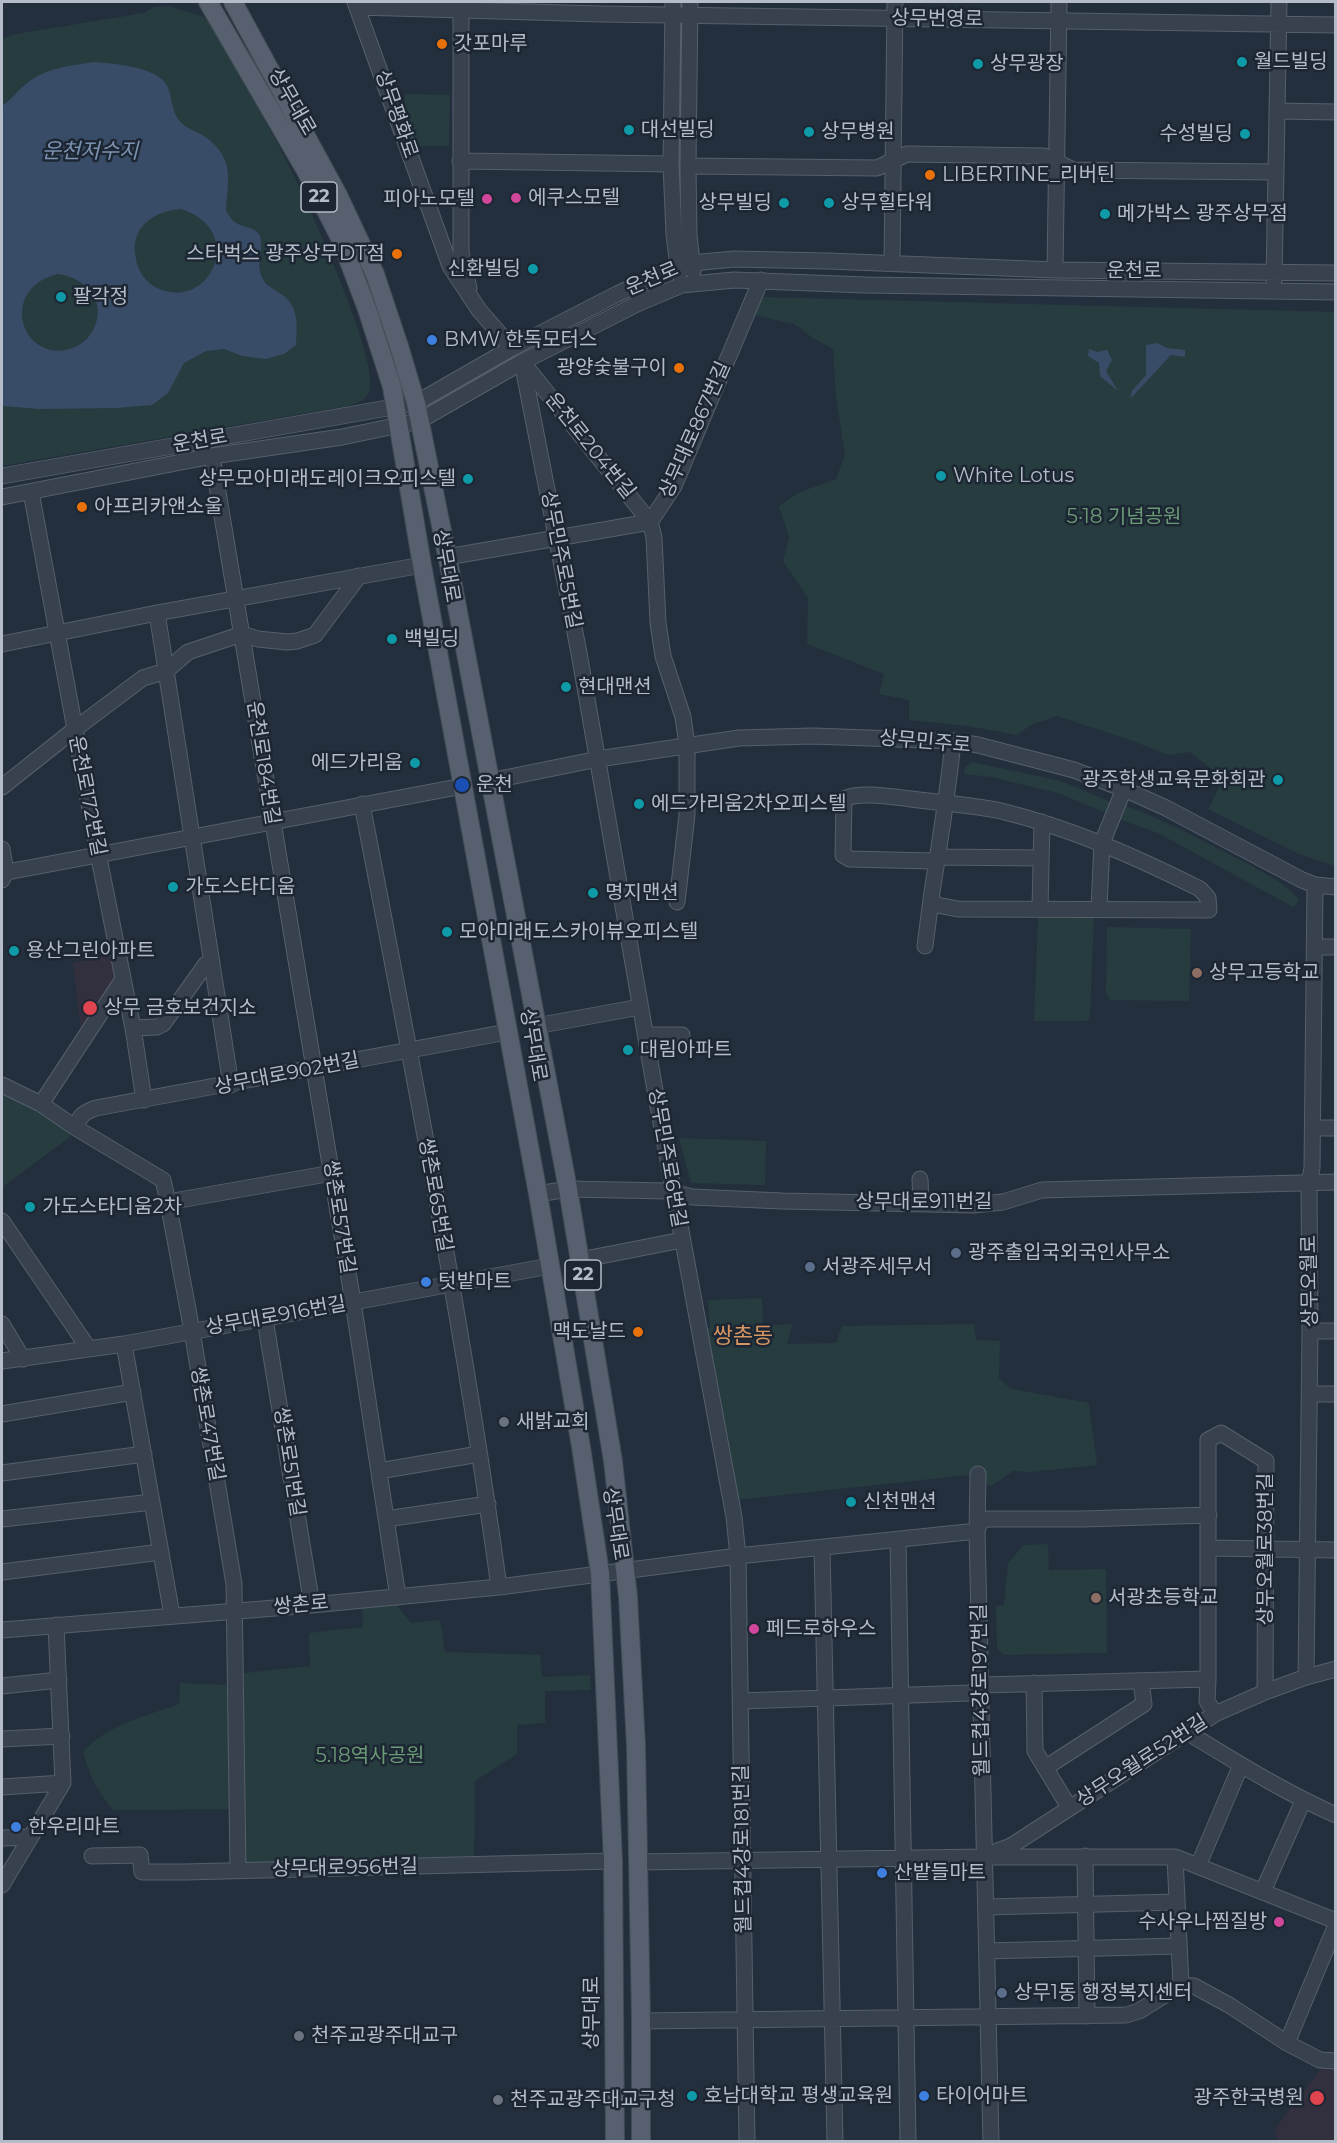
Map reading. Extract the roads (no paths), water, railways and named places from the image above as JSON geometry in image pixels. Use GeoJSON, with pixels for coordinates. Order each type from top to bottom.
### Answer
{"type":"FeatureCollection","features":[{"type":"Feature","properties":{"kind":"main road","name":"상무대로"},"geometry":{"type":"LineString","coordinates":[[208,2],[306,171],[341,240],[386,365],[396,407],[422,565],[538,1194],[600,1573],[613,1861],[615,2142]]}},
{"type":"Feature","properties":{"kind":"main road","name":"상무대로"},"geometry":{"type":"LineString","coordinates":[[233,2],[356,231],[386,305],[416,403],[568,1189],[609,1433],[625,1570],[636,1746],[641,2142]]}},
{"type":"Feature","properties":{"kind":"street"},"geometry":{"type":"LineString","coordinates":[[892,263],[895,2]]}},
{"type":"Feature","properties":{"kind":"street"},"geometry":{"type":"LineString","coordinates":[[1055,270],[1059,2]]}},
{"type":"Feature","properties":{"kind":"street"},"geometry":{"type":"LineString","coordinates":[[1274,290],[1279,2]]}},
{"type":"Feature","properties":{"kind":"street","name":"상무번영로"},"geometry":{"type":"LineString","coordinates":[[357,4],[690,8],[895,19],[1335,25]]}},
{"type":"Feature","properties":{"kind":"street","name":"상무평화로"},"geometry":{"type":"LineString","coordinates":[[357,4],[450,266],[491,324],[512,348]]}},
{"type":"Feature","properties":{"kind":"street"},"geometry":{"type":"LineString","coordinates":[[461,6],[460,252],[471,297]]}},
{"type":"Feature","properties":{"kind":"street"},"geometry":{"type":"LineString","coordinates":[[673,8],[671,164],[677,266],[688,284]]}},
{"type":"Feature","properties":{"kind":"street"},"geometry":{"type":"LineString","coordinates":[[688,284],[692,263],[689,235],[688,166],[690,8]]}},
{"type":"Feature","properties":{"kind":"street"},"geometry":{"type":"LineString","coordinates":[[1277,111],[1335,112]]}},
{"type":"Feature","properties":{"kind":"street"},"geometry":{"type":"LineString","coordinates":[[688,166],[877,168],[907,154],[1044,156],[1074,170],[1275,172]]}},
{"type":"Feature","properties":{"kind":"street"},"geometry":{"type":"LineString","coordinates":[[460,161],[671,164]]}},
{"type":"Feature","properties":{"kind":"street","name":"운천로"},"geometry":{"type":"LineString","coordinates":[[2,476],[416,403],[512,348],[617,294],[677,266],[692,263],[734,259],[1055,270],[1335,273]]}},
{"type":"Feature","properties":{"kind":"street","name":"운천로"},"geometry":{"type":"LineString","coordinates":[[2,496],[212,456],[419,422],[522,362],[639,303],[688,284],[761,280],[809,284],[1335,292]]}},
{"type":"Feature","properties":{"kind":"street","name":"상무대로867번길"},"geometry":{"type":"LineString","coordinates":[[447,557],[650,522],[674,486],[761,280]]}},
{"type":"Feature","properties":{"kind":"street","name":"운천로204번길"},"geometry":{"type":"LineString","coordinates":[[522,362],[650,522],[654,537],[658,623],[663,656],[683,717],[687,745],[685,841],[677,902]]}},
{"type":"Feature","properties":{"kind":"street","name":"상무민주로5번길"},"geometry":{"type":"LineString","coordinates":[[522,362],[598,759]]}},
{"type":"Feature","properties":{"kind":"street","name":"운천로184번길"},"geometry":{"type":"LineString","coordinates":[[212,456],[314,1069]]}},
{"type":"Feature","properties":{"kind":"street","name":"운천로172번길"},"geometry":{"type":"LineString","coordinates":[[31,492],[133,1028],[144,1100]]}},
{"type":"Feature","properties":{"kind":"street"},"geometry":{"type":"LineString","coordinates":[[2,644],[236,598],[422,565]]}},
{"type":"Feature","properties":{"kind":"street"},"geometry":{"type":"LineString","coordinates":[[2,786],[143,678],[166,671],[188,652],[242,634],[258,639],[297,641],[315,635],[359,576]]}},
{"type":"Feature","properties":{"kind":"street"},"geometry":{"type":"LineString","coordinates":[[157,613],[231,1085]]}},
{"type":"Feature","properties":{"kind":"street","name":"상무민주로"},"geometry":{"type":"LineString","coordinates":[[490,781],[598,759],[739,738],[794,736],[918,738],[953,741],[978,745],[1074,770],[1124,789],[1166,808],[1295,877],[1315,885],[1335,887]]}},
{"type":"Feature","properties":{"kind":"street"},"geometry":{"type":"LineString","coordinates":[[925,946],[953,741]]}},
{"type":"Feature","properties":{"kind":"street","name":"상무민주로6번길"},"geometry":{"type":"LineString","coordinates":[[598,759],[645,1035],[734,1517],[738,1556]]}},
{"type":"Feature","properties":{"kind":"street"},"geometry":{"type":"LineString","coordinates":[[2,849],[3,875],[98,853],[463,786]]}},
{"type":"Feature","properties":{"kind":"street"},"geometry":{"type":"LineString","coordinates":[[1100,908],[1102,843],[1124,789]]}},
{"type":"Feature","properties":{"kind":"street"},"geometry":{"type":"LineString","coordinates":[[931,899],[937,905],[958,909],[1209,910],[1208,898],[1200,890],[1102,843],[1042,822],[999,811],[890,797],[851,796],[844,800],[842,846],[843,855],[850,859],[932,861],[937,858],[1041,858]]}},
{"type":"Feature","properties":{"kind":"street","name":"쌍촌로65번길"},"geometry":{"type":"LineString","coordinates":[[362,804],[410,1051],[488,1504],[499,1587]]}},
{"type":"Feature","properties":{"kind":"street"},"geometry":{"type":"LineString","coordinates":[[1040,908],[1042,822]]}},
{"type":"Feature","properties":{"kind":"street","name":"상무오월로"},"geometry":{"type":"LineString","coordinates":[[1306,1677],[1310,1394],[1309,1183],[1312,1168],[1313,1128],[1315,885]]}},
{"type":"Feature","properties":{"kind":"street"},"geometry":{"type":"LineString","coordinates":[[1315,947],[1335,947]]}},
{"type":"Feature","properties":{"kind":"street"},"geometry":{"type":"LineString","coordinates":[[133,1028],[157,1027],[163,1024],[206,964],[212,962]]}},
{"type":"Feature","properties":{"kind":"street"},"geometry":{"type":"LineString","coordinates":[[41,1104],[123,979]]}},
{"type":"Feature","properties":{"kind":"street"},"geometry":{"type":"LineString","coordinates":[[536,1026],[640,1007]]}},
{"type":"Feature","properties":{"kind":"street","name":"상무대로902번길"},"geometry":{"type":"LineString","coordinates":[[76,1128],[78,1118],[87,1111],[507,1032]]}},
{"type":"Feature","properties":{"kind":"street"},"geometry":{"type":"LineString","coordinates":[[645,1035],[682,1035]]}},
{"type":"Feature","properties":{"kind":"street","name":"쌍촌로57번길"},"geometry":{"type":"LineString","coordinates":[[314,1069],[353,1302],[398,1597]]}},
{"type":"Feature","properties":{"kind":"street","name":"쌍촌로47번길"},"geometry":{"type":"LineString","coordinates":[[2,1085],[41,1104],[76,1128],[163,1180],[192,1331],[234,1584],[238,1870]]}},
{"type":"Feature","properties":{"kind":"street"},"geometry":{"type":"LineString","coordinates":[[1313,1128],[1335,1128]]}},
{"type":"Feature","properties":{"kind":"street"},"geometry":{"type":"LineString","coordinates":[[168,1202],[332,1173]]}},
{"type":"Feature","properties":{"kind":"street"},"geometry":{"type":"LineString","coordinates":[[920,1179],[921,1203]]}},
{"type":"Feature","properties":{"kind":"street","name":"상무대로911번길"},"geometry":{"type":"LineString","coordinates":[[538,1194],[568,1189],[668,1191],[692,1197],[782,1202],[988,1204],[1003,1202],[1042,1190],[1335,1182]]}},
{"type":"Feature","properties":{"kind":"street"},"geometry":{"type":"LineString","coordinates":[[2,1221],[89,1349]]}},
{"type":"Feature","properties":{"kind":"street"},"geometry":{"type":"LineString","coordinates":[[580,1260],[682,1240]]}},
{"type":"Feature","properties":{"kind":"street","name":"상무대로916번길"},"geometry":{"type":"LineString","coordinates":[[2,1361],[124,1344],[550,1266]]}},
{"type":"Feature","properties":{"kind":"street","name":"쌍촌로51번길"},"geometry":{"type":"LineString","coordinates":[[265,1319],[312,1605]]}},
{"type":"Feature","properties":{"kind":"street"},"geometry":{"type":"LineString","coordinates":[[2,1324],[23,1359]]}},
{"type":"Feature","properties":{"kind":"street"},"geometry":{"type":"LineString","coordinates":[[1310,1331],[1335,1331]]}},
{"type":"Feature","properties":{"kind":"street"},"geometry":{"type":"LineString","coordinates":[[124,1344],[172,1615]]}},
{"type":"Feature","properties":{"kind":"street"},"geometry":{"type":"LineString","coordinates":[[2,1414],[133,1392]]}},
{"type":"Feature","properties":{"kind":"street"},"geometry":{"type":"LineString","coordinates":[[1310,1394],[1335,1394]]}},
{"type":"Feature","properties":{"kind":"street","name":"상무오월로38번길"},"geometry":{"type":"LineString","coordinates":[[1215,1714],[1207,1701],[1208,1440],[1221,1433],[1266,1461],[1265,1692]]}},
{"type":"Feature","properties":{"kind":"street"},"geometry":{"type":"LineString","coordinates":[[2,1473],[144,1454]]}},
{"type":"Feature","properties":{"kind":"street"},"geometry":{"type":"LineString","coordinates":[[379,1471],[479,1454]]}},
{"type":"Feature","properties":{"kind":"street","name":"월드컵4강로197번길"},"geometry":{"type":"LineString","coordinates":[[978,1474],[977,1531],[991,2142]]}},
{"type":"Feature","properties":{"kind":"street"},"geometry":{"type":"LineString","coordinates":[[2,1520],[152,1502]]}},
{"type":"Feature","properties":{"kind":"street"},"geometry":{"type":"LineString","coordinates":[[386,1519],[488,1504]]}},
{"type":"Feature","properties":{"kind":"street"},"geometry":{"type":"LineString","coordinates":[[977,1531],[980,1522],[987,1519],[1209,1515]]}},
{"type":"Feature","properties":{"kind":"street","name":"쌍촌로"},"geometry":{"type":"LineString","coordinates":[[2,1630],[312,1605],[499,1587],[738,1556],[977,1531]]}},
{"type":"Feature","properties":{"kind":"street"},"geometry":{"type":"LineString","coordinates":[[898,1540],[908,2142]]}},
{"type":"Feature","properties":{"kind":"street"},"geometry":{"type":"LineString","coordinates":[[822,1548],[835,2142]]}},
{"type":"Feature","properties":{"kind":"street"},"geometry":{"type":"LineString","coordinates":[[1208,1548],[1335,1551]]}},
{"type":"Feature","properties":{"kind":"street"},"geometry":{"type":"LineString","coordinates":[[2,1572],[161,1552]]}},
{"type":"Feature","properties":{"kind":"street","name":"월드컵4강로181번길"},"geometry":{"type":"LineString","coordinates":[[738,1556],[747,2142]]}},
{"type":"Feature","properties":{"kind":"street"},"geometry":{"type":"LineString","coordinates":[[2,1885],[63,1783],[56,1625]]}},
{"type":"Feature","properties":{"kind":"street","name":"상무오월로52번길"},"geometry":{"type":"LineString","coordinates":[[984,1857],[1011,1846],[1215,1714],[1265,1692],[1306,1677],[1335,1670]]}},
{"type":"Feature","properties":{"kind":"street"},"geometry":{"type":"LineString","coordinates":[[741,1701],[970,1693],[982,1685],[1208,1679]]}},
{"type":"Feature","properties":{"kind":"street"},"geometry":{"type":"LineString","coordinates":[[2,1686],[59,1680]]}},
{"type":"Feature","properties":{"kind":"street"},"geometry":{"type":"LineString","coordinates":[[1045,1768],[1144,1704],[1141,1681]]}},
{"type":"Feature","properties":{"kind":"street"},"geometry":{"type":"LineString","coordinates":[[1034,1683],[1035,1751],[1069,1807]]}},
{"type":"Feature","properties":{"kind":"street"},"geometry":{"type":"LineString","coordinates":[[1190,1730],[1195,1737],[1241,1765],[1303,1801],[1335,1815]]}},
{"type":"Feature","properties":{"kind":"street"},"geometry":{"type":"LineString","coordinates":[[2,1739],[62,1736]]}},
{"type":"Feature","properties":{"kind":"street"},"geometry":{"type":"LineString","coordinates":[[1198,1866],[1241,1765]]}},
{"type":"Feature","properties":{"kind":"street"},"geometry":{"type":"LineString","coordinates":[[2,1787],[63,1783]]}},
{"type":"Feature","properties":{"kind":"street"},"geometry":{"type":"LineString","coordinates":[[1263,1891],[1303,1801]]}},
{"type":"Feature","properties":{"kind":"street"},"geometry":{"type":"LineString","coordinates":[[2,1838],[29,1837]]}},
{"type":"Feature","properties":{"kind":"street","name":"상무대로956번길"},"geometry":{"type":"LineString","coordinates":[[92,1856],[140,1855],[142,1872],[613,1861]]}},
{"type":"Feature","properties":{"kind":"street"},"geometry":{"type":"LineString","coordinates":[[638,1862],[1084,1856],[1175,1857],[1263,1891],[1335,1923],[1287,2043]]}},
{"type":"Feature","properties":{"kind":"street"},"geometry":{"type":"LineString","coordinates":[[1084,1856],[1087,2016]]}},
{"type":"Feature","properties":{"kind":"street"},"geometry":{"type":"LineString","coordinates":[[1175,1857],[1181,1985]]}},
{"type":"Feature","properties":{"kind":"street"},"geometry":{"type":"LineString","coordinates":[[986,1907],[1176,1902]]}},
{"type":"Feature","properties":{"kind":"street"},"geometry":{"type":"LineString","coordinates":[[987,1951],[1178,1946]]}},
{"type":"Feature","properties":{"kind":"street"},"geometry":{"type":"LineString","coordinates":[[641,2021],[1126,2015],[1139,2011],[1181,1985],[1194,1986],[1287,2043],[1320,2060],[1335,2061]]}},
{"type":"Feature","properties":{"kind":"water","name":"운천저수지"},"geometry":{"type":"Polygon","coordinates":[[[93,62],[132,67],[161,78],[168,88],[178,119],[204,136],[221,152],[228,178],[226,210],[236,223],[255,230],[259,234],[261,243],[259,265],[263,279],[285,297],[293,307],[297,326],[296,345],[284,354],[266,359],[242,356],[224,349],[206,351],[184,363],[168,393],[152,405],[40,409],[2,406],[2,106],[41,74],[58,68],[93,62]],[[181,209],[161,213],[145,223],[136,238],[135,248],[139,268],[146,280],[157,288],[176,293],[193,289],[206,280],[214,266],[217,250],[213,234],[201,219],[181,209]],[[58,274],[40,281],[28,292],[23,306],[23,320],[27,333],[36,343],[50,350],[66,350],[80,344],[90,336],[97,321],[98,311],[96,302],[86,286],[68,276],[58,274]]]}},
{"type":"Feature","properties":{"kind":"water"},"geometry":{"type":"Polygon","coordinates":[[[1157,343],[1167,348],[1185,350],[1185,357],[1171,355],[1130,399],[1132,391],[1146,375],[1146,345],[1157,343]]]}},
{"type":"Feature","properties":{"kind":"water"},"geometry":{"type":"Polygon","coordinates":[[[1089,349],[1097,352],[1107,350],[1112,360],[1106,371],[1118,391],[1100,376],[1099,363],[1088,356],[1089,349]]]}},
{"type":"Feature","properties":{"kind":"place","name":"갓포마루"},"geometry":{"type":"Point","coordinates":[442,44]}},
{"type":"Feature","properties":{"kind":"place","name":"월드빌딩"},"geometry":{"type":"Point","coordinates":[1242,62]}},
{"type":"Feature","properties":{"kind":"place","name":"상무광장"},"geometry":{"type":"Point","coordinates":[978,64]}},
{"type":"Feature","properties":{"kind":"place","name":"대선빌딩"},"geometry":{"type":"Point","coordinates":[629,130]}},
{"type":"Feature","properties":{"kind":"place","name":"상무병원"},"geometry":{"type":"Point","coordinates":[809,132]}},
{"type":"Feature","properties":{"kind":"place","name":"수성빌딩"},"geometry":{"type":"Point","coordinates":[1245,134]}},
{"type":"Feature","properties":{"kind":"place","name":"LIBERTINE_리버틴"},"geometry":{"type":"Point","coordinates":[930,175]}},
{"type":"Feature","properties":{"kind":"place","name":"에쿠스모텔"},"geometry":{"type":"Point","coordinates":[516,198]}},
{"type":"Feature","properties":{"kind":"place","name":"피아노모텔"},"geometry":{"type":"Point","coordinates":[487,199]}},
{"type":"Feature","properties":{"kind":"place","name":"상무빌딩"},"geometry":{"type":"Point","coordinates":[784,203]}},
{"type":"Feature","properties":{"kind":"place","name":"상무힐타워"},"geometry":{"type":"Point","coordinates":[829,203]}},
{"type":"Feature","properties":{"kind":"place","name":"메가박스 광주상무점"},"geometry":{"type":"Point","coordinates":[1105,214]}},
{"type":"Feature","properties":{"kind":"place","name":"스타벅스 광주상무DT점"},"geometry":{"type":"Point","coordinates":[397,254]}},
{"type":"Feature","properties":{"kind":"place","name":"신환빌딩"},"geometry":{"type":"Point","coordinates":[533,269]}},
{"type":"Feature","properties":{"kind":"place","name":"팔각정"},"geometry":{"type":"Point","coordinates":[61,297]}},
{"type":"Feature","properties":{"kind":"place","name":"BMW 한독모터스"},"geometry":{"type":"Point","coordinates":[432,340]}},
{"type":"Feature","properties":{"kind":"place","name":"광양숯불구이"},"geometry":{"type":"Point","coordinates":[679,368]}},
{"type":"Feature","properties":{"kind":"place","name":"White Lotus"},"geometry":{"type":"Point","coordinates":[941,476]}},
{"type":"Feature","properties":{"kind":"place","name":"상무모아미래도레이크오피스텔"},"geometry":{"type":"Point","coordinates":[468,479]}},
{"type":"Feature","properties":{"kind":"place","name":"아프리카앤소울"},"geometry":{"type":"Point","coordinates":[82,507]}},
{"type":"Feature","properties":{"kind":"place","name":"백빌딩"},"geometry":{"type":"Point","coordinates":[392,639]}},
{"type":"Feature","properties":{"kind":"place","name":"현대맨션"},"geometry":{"type":"Point","coordinates":[566,687]}},
{"type":"Feature","properties":{"kind":"place","name":"에드가리움"},"geometry":{"type":"Point","coordinates":[415,763]}},
{"type":"Feature","properties":{"kind":"place","name":"광주학생교육문화회관"},"geometry":{"type":"Point","coordinates":[1278,780]}},
{"type":"Feature","properties":{"kind":"place","name":"운천"},"geometry":{"type":"Point","coordinates":[462,785]}},
{"type":"Feature","properties":{"kind":"place","name":"에드가리움2차오피스텔"},"geometry":{"type":"Point","coordinates":[639,804]}},
{"type":"Feature","properties":{"kind":"place","name":"가도스타디움"},"geometry":{"type":"Point","coordinates":[173,887]}},
{"type":"Feature","properties":{"kind":"place","name":"명지맨션"},"geometry":{"type":"Point","coordinates":[593,893]}},
{"type":"Feature","properties":{"kind":"place","name":"모아미래도스카이뷰오피스텔"},"geometry":{"type":"Point","coordinates":[447,932]}},
{"type":"Feature","properties":{"kind":"place","name":"용산그린아파트"},"geometry":{"type":"Point","coordinates":[14,951]}},
{"type":"Feature","properties":{"kind":"place","name":"상무고등학교"},"geometry":{"type":"Point","coordinates":[1197,973]}},
{"type":"Feature","properties":{"kind":"place","name":"상무 금호보건지소"},"geometry":{"type":"Point","coordinates":[90,1008]}},
{"type":"Feature","properties":{"kind":"place","name":"대림아파트"},"geometry":{"type":"Point","coordinates":[628,1050]}},
{"type":"Feature","properties":{"kind":"place","name":"가도스타디움2차"},"geometry":{"type":"Point","coordinates":[30,1207]}},
{"type":"Feature","properties":{"kind":"place","name":"광주출입국외국인사무소"},"geometry":{"type":"Point","coordinates":[956,1253]}},
{"type":"Feature","properties":{"kind":"place","name":"서광주세무서"},"geometry":{"type":"Point","coordinates":[810,1267]}},
{"type":"Feature","properties":{"kind":"place","name":"텃밭마트"},"geometry":{"type":"Point","coordinates":[426,1282]}},
{"type":"Feature","properties":{"kind":"place","name":"맥도날드"},"geometry":{"type":"Point","coordinates":[638,1332]}},
{"type":"Feature","properties":{"kind":"place","name":"새밝교회"},"geometry":{"type":"Point","coordinates":[504,1422]}},
{"type":"Feature","properties":{"kind":"place","name":"신천맨션"},"geometry":{"type":"Point","coordinates":[851,1502]}},
{"type":"Feature","properties":{"kind":"place","name":"서광초등학교"},"geometry":{"type":"Point","coordinates":[1096,1598]}},
{"type":"Feature","properties":{"kind":"place","name":"페드로하우스"},"geometry":{"type":"Point","coordinates":[754,1629]}},
{"type":"Feature","properties":{"kind":"place","name":"한우리마트"},"geometry":{"type":"Point","coordinates":[16,1827]}},
{"type":"Feature","properties":{"kind":"place","name":"산밭들마트"},"geometry":{"type":"Point","coordinates":[882,1873]}},
{"type":"Feature","properties":{"kind":"place","name":"수사우나찜질방"},"geometry":{"type":"Point","coordinates":[1279,1922]}},
{"type":"Feature","properties":{"kind":"place","name":"상무1동 행정복지센터"},"geometry":{"type":"Point","coordinates":[1002,1993]}},
{"type":"Feature","properties":{"kind":"place","name":"천주교광주대교구"},"geometry":{"type":"Point","coordinates":[299,2036]}},
{"type":"Feature","properties":{"kind":"place","name":"호남대학교 평생교육원"},"geometry":{"type":"Point","coordinates":[692,2096]}},
{"type":"Feature","properties":{"kind":"place","name":"타이어마트"},"geometry":{"type":"Point","coordinates":[924,2096]}},
{"type":"Feature","properties":{"kind":"place","name":"광주한국병원"},"geometry":{"type":"Point","coordinates":[1317,2098]}},
{"type":"Feature","properties":{"kind":"place","name":"천주교광주대교구청"},"geometry":{"type":"Point","coordinates":[498,2100]}},
{"type":"Feature","properties":{"kind":"district","name":"쌍촌동"},"geometry":{"type":"Point","coordinates":[743,1337]}},
{"type":"Feature","properties":{"kind":"park label","name":"5·18 기념공원"},"geometry":{"type":"Point","coordinates":[1124,517]}},
{"type":"Feature","properties":{"kind":"park label","name":"5.18역사공원"},"geometry":{"type":"Point","coordinates":[370,1756]}}]}
